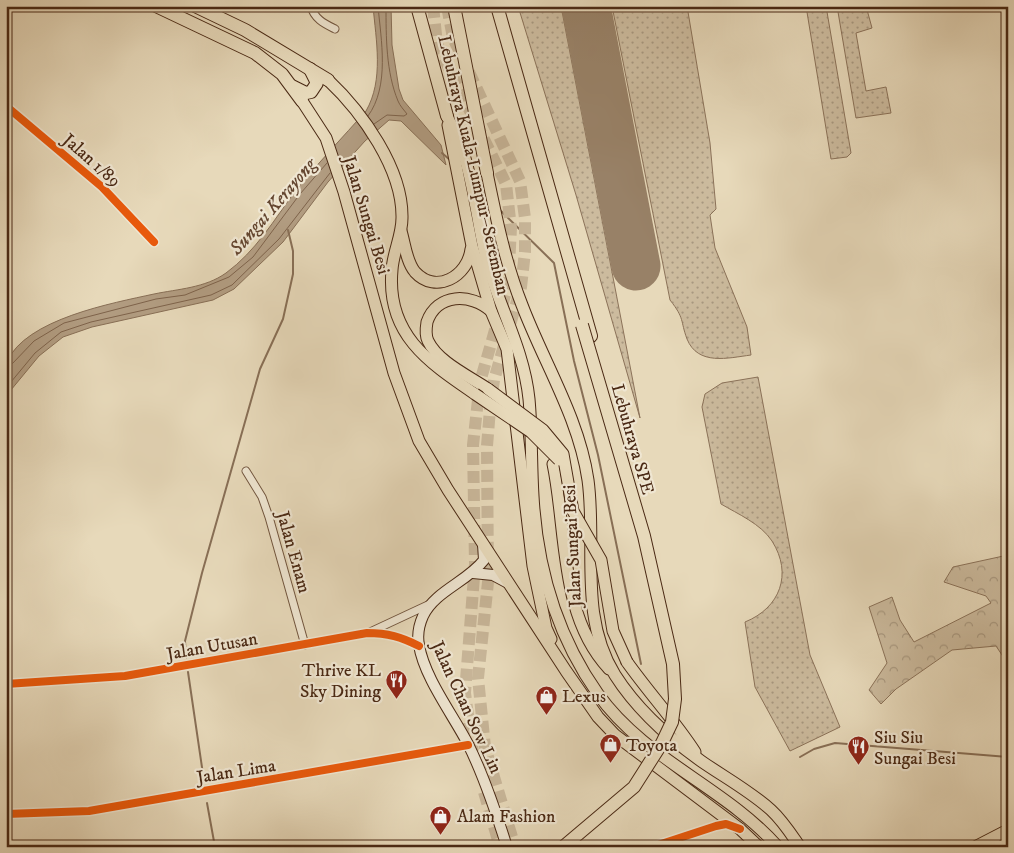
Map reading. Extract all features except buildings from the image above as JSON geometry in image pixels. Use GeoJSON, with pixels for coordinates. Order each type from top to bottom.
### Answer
{"type":"FeatureCollection","features":[{"type":"Feature","properties":{"kind":"highway","name":"Jalan Sungai Besi"},"geometry":{"type":"LineString","coordinates":[[156,6],[255,53],[282,74],[302,101]]}},
{"type":"Feature","properties":{"kind":"highway","name":"Jalan Sungai Besi"},"geometry":{"type":"LineString","coordinates":[[195,6],[245,30],[328,80]]}},
{"type":"Feature","properties":{"kind":"highway","name":"Lebuhraya Kuala Lumpur–Seremban"},"geometry":{"type":"LineString","coordinates":[[417,6],[447,116]]}},
{"type":"Feature","properties":{"kind":"highway","name":"Lebuhraya Kuala Lumpur–Seremban"},"geometry":{"type":"LineString","coordinates":[[454,6],[487,173]]}},
{"type":"Feature","properties":{"kind":"highway","name":"Lebuhraya SPE"},"geometry":{"type":"LineString","coordinates":[[492,6],[500,44],[644,536],[673,664],[675,699],[672,722],[648,768],[634,787],[562,847]]}},
{"type":"Feature","properties":{"kind":"highway","name":"Lebuhraya SPE"},"geometry":{"type":"LineString","coordinates":[[497,6],[648,534],[678,662],[682,698],[678,723],[652,772],[636,791],[569,847]]}},
{"type":"Feature","properties":{"kind":"highway"},"geometry":{"type":"LineString","coordinates":[[292,86],[306,93],[315,88],[317,79],[309,67]]}},
{"type":"Feature","properties":{"kind":"main road","name":"Jalan Sungai Besi"},"geometry":{"type":"LineString","coordinates":[[328,80],[352,106],[383,152],[401,201],[401,231]]}},
{"type":"Feature","properties":{"kind":"main road","name":"Jalan Sungai Besi"},"geometry":{"type":"LineString","coordinates":[[302,101],[326,138],[344,192],[408,415],[426,454],[566,671]]}},
{"type":"Feature","properties":{"kind":"main road","name":"Lebuhraya Kuala Lumpur–Seremban"},"geometry":{"type":"LineString","coordinates":[[447,116],[449,136],[472,246],[491,311],[507,349],[533,566],[546,628],[566,671]]}},
{"type":"Feature","properties":{"kind":"main road"},"geometry":{"type":"LineString","coordinates":[[447,116],[464,154],[487,261],[496,290],[522,356],[529,399],[533,498],[541,563],[562,632],[598,694],[627,728],[664,759],[730,804],[765,833],[778,847]]}},
{"type":"Feature","properties":{"kind":"main road","name":"Jalan Sungai Besi"},"geometry":{"type":"LineString","coordinates":[[487,173],[498,230],[521,304],[566,405],[580,448],[588,481],[590,591],[595,624],[615,675],[642,708],[671,738],[779,818],[800,847]]}},
{"type":"Feature","properties":{"kind":"main road"},"geometry":{"type":"LineString","coordinates":[[401,231],[410,262],[415,271],[428,280],[446,280],[458,275],[470,260],[472,246]]}},
{"type":"Feature","properties":{"kind":"main road"},"geometry":{"type":"LineString","coordinates":[[401,231],[393,259],[391,282],[395,311],[402,329],[410,342],[430,362],[535,435],[555,454],[566,475]]}},
{"type":"Feature","properties":{"kind":"main road"},"geometry":{"type":"LineString","coordinates":[[491,311],[484,305],[470,299],[445,301],[439,304],[430,316],[426,333],[427,340],[442,357],[543,430],[556,443],[563,454],[573,512],[601,560],[613,631],[627,662],[665,714],[682,731],[700,760]]}},
{"type":"Feature","properties":{"kind":"main road"},"geometry":{"type":"LineString","coordinates":[[518,424],[544,449],[553,464],[560,498],[567,569],[578,613],[599,658],[615,675]]}},
{"type":"Feature","properties":{"kind":"main road"},"geometry":{"type":"LineString","coordinates":[[566,671],[598,717],[615,736],[740,829],[759,847]]}},
{"type":"Feature","properties":{"kind":"main road"},"geometry":{"type":"LineString","coordinates":[[779,818],[809,847]]}},
{"type":"Feature","properties":{"kind":"main road"},"geometry":{"type":"LineString","coordinates":[[975,847],[1008,830]]}},
{"type":"Feature","properties":{"kind":"main road"},"geometry":{"type":"LineString","coordinates":[[991,847],[1008,836]]}},
{"type":"Feature","properties":{"kind":"street"},"geometry":{"type":"LineString","coordinates":[[311,6],[312,12],[320,21],[335,29]]}},
{"type":"Feature","properties":{"kind":"street","name":"Jalan 1/89"},"geometry":{"type":"LineString","coordinates":[[6,106],[102,187],[154,242]]}},
{"type":"Feature","properties":{"kind":"street","name":"Jalan Enam"},"geometry":{"type":"LineString","coordinates":[[246,471],[262,497],[269,517],[305,645]]}},
{"type":"Feature","properties":{"kind":"street"},"geometry":{"type":"LineString","coordinates":[[473,573],[484,560],[482,540]]}},
{"type":"Feature","properties":{"kind":"street"},"geometry":{"type":"LineString","coordinates":[[473,573],[503,578],[512,586]]}},
{"type":"Feature","properties":{"kind":"street","name":"Jalan Chan Sow Lin"},"geometry":{"type":"LineString","coordinates":[[473,573],[449,588],[433,602],[420,622],[419,646],[428,671],[468,745],[496,814],[507,847]]}},
{"type":"Feature","properties":{"kind":"street","name":"Jalan Utusan"},"geometry":{"type":"LineString","coordinates":[[367,633],[433,602]]}},
{"type":"Feature","properties":{"kind":"street","name":"Jalan Utusan"},"geometry":{"type":"LineString","coordinates":[[6,684],[125,676],[367,633],[387,633],[419,646]]}},
{"type":"Feature","properties":{"kind":"street","name":"Jalan Lima"},"geometry":{"type":"LineString","coordinates":[[6,814],[89,811],[346,768],[468,745]]}},
{"type":"Feature","properties":{"kind":"street"},"geometry":{"type":"LineString","coordinates":[[652,847],[716,826],[726,824],[740,829]]}},
{"type":"Feature","properties":{"kind":"green space"},"geometry":{"type":"Polygon","coordinates":[[[518,6],[561,6],[640,418],[576,195],[518,6]]]}},
{"type":"Feature","properties":{"kind":"green space"},"geometry":{"type":"Polygon","coordinates":[[[612,6],[687,6],[710,143],[716,209],[710,215],[715,248],[747,327],[751,355],[733,358],[714,358],[698,353],[692,348],[687,339],[680,316],[670,300],[612,6]]]}},
{"type":"Feature","properties":{"kind":"green space"},"geometry":{"type":"Polygon","coordinates":[[[806,6],[826,6],[851,153],[847,157],[831,159],[806,6]]]}},
{"type":"Feature","properties":{"kind":"green space"},"geometry":{"type":"Polygon","coordinates":[[[837,6],[866,6],[872,28],[856,33],[866,91],[886,87],[891,113],[856,118],[837,6]]]}},
{"type":"Feature","properties":{"kind":"green space"},"geometry":{"type":"Polygon","coordinates":[[[758,377],[810,655],[840,727],[790,751],[755,687],[745,622],[757,616],[774,599],[780,589],[782,566],[772,541],[762,529],[721,504],[702,407],[705,394],[722,383],[758,377]]]}},
{"type":"Feature","properties":{"kind":"green space"},"geometry":{"type":"Polygon","coordinates":[[[1008,555],[1008,664],[996,646],[952,650],[896,689],[881,704],[869,690],[887,663],[869,607],[892,597],[900,620],[914,642],[991,603],[986,596],[944,582],[953,567],[1008,555]]]}},
{"type":"Feature","properties":{"kind":"water"},"geometry":{"type":"Polygon","coordinates":[[[373,6],[391,6],[392,45],[399,89],[403,100],[441,145],[446,165],[401,121],[389,120],[365,141],[328,182],[283,242],[234,289],[213,300],[92,327],[63,337],[39,356],[6,396],[5,374],[7,362],[17,347],[32,334],[72,315],[94,308],[209,282],[226,273],[246,255],[264,235],[296,190],[366,111],[372,99],[377,73],[377,46],[373,6]]]}},
{"type":"Feature","properties":{"kind":"waterway"},"geometry":{"type":"LineString","coordinates":[[442,153],[450,160]]}},
{"type":"Feature","properties":{"kind":"waterway"},"geometry":{"type":"LineString","coordinates":[[476,186],[487,197]]}},
{"type":"Feature","properties":{"kind":"waterway"},"geometry":{"type":"LineString","coordinates":[[499,209],[554,263],[574,361],[598,455],[641,664]]}},
{"type":"Feature","properties":{"kind":"waterway"},"geometry":{"type":"LineString","coordinates":[[186,658],[185,641],[202,573],[260,369],[283,319],[293,274],[293,251],[288,230]]}},
{"type":"Feature","properties":{"kind":"waterway"},"geometry":{"type":"LineString","coordinates":[[188,672],[204,781]]}},
{"type":"Feature","properties":{"kind":"waterway"},"geometry":{"type":"LineString","coordinates":[[800,757],[814,749],[835,743],[1008,757]]}},
{"type":"Feature","properties":{"kind":"waterway"},"geometry":{"type":"LineString","coordinates":[[207,803],[215,847]]}},
{"type":"Feature","properties":{"kind":"runway"},"geometry":{"type":"LineString","coordinates":[[586,6],[636,266]]}},
{"type":"Feature","properties":{"kind":"tunnel"},"geometry":{"type":"LineString","coordinates":[[433,6],[437,44],[506,184],[511,228],[508,285],[480,382],[473,445],[475,564],[465,693],[473,753]]}},
{"type":"Feature","properties":{"kind":"tunnel"},"geometry":{"type":"LineString","coordinates":[[447,6],[453,38],[461,54]]}},
{"type":"Feature","properties":{"kind":"tunnel"},"geometry":{"type":"LineString","coordinates":[[469,72],[520,181],[525,218],[525,252],[521,287],[494,380],[490,409],[487,446],[488,582],[478,678],[485,747],[515,847]]}},
{"type":"Feature","properties":{"kind":"tunnel"},"geometry":{"type":"LineString","coordinates":[[484,792],[500,847]]}},
{"type":"Feature","properties":{"kind":"cycle path"},"geometry":{"type":"LineString","coordinates":[[6,106],[102,187],[154,242]]}},
{"type":"Feature","properties":{"kind":"cycle path"},"geometry":{"type":"LineString","coordinates":[[6,684],[125,676],[367,633],[394,636],[419,646]]}},
{"type":"Feature","properties":{"kind":"cycle path"},"geometry":{"type":"LineString","coordinates":[[6,814],[89,811],[468,745]]}},
{"type":"Feature","properties":{"kind":"cycle path"},"geometry":{"type":"LineString","coordinates":[[652,847],[716,826],[726,824],[740,829]]}},
{"type":"Feature","properties":{"kind":"place","name":"Thrive KL Sky Dining"},"geometry":{"type":"Point","coordinates":[397,699]}},
{"type":"Feature","properties":{"kind":"place","name":"Lexus"},"geometry":{"type":"Point","coordinates":[546,715]}},
{"type":"Feature","properties":{"kind":"place","name":"Toyota"},"geometry":{"type":"Point","coordinates":[610,764]}},
{"type":"Feature","properties":{"kind":"place","name":"Siu Siu Sungai Besi"},"geometry":{"type":"Point","coordinates":[858,766]}},
{"type":"Feature","properties":{"kind":"place","name":"Alam Fashion"},"geometry":{"type":"Point","coordinates":[441,835]}},
{"type":"Feature","properties":{"kind":"water label","name":"Sungai Kerayong"},"geometry":{"type":"Point","coordinates":[272,206]}}]}
